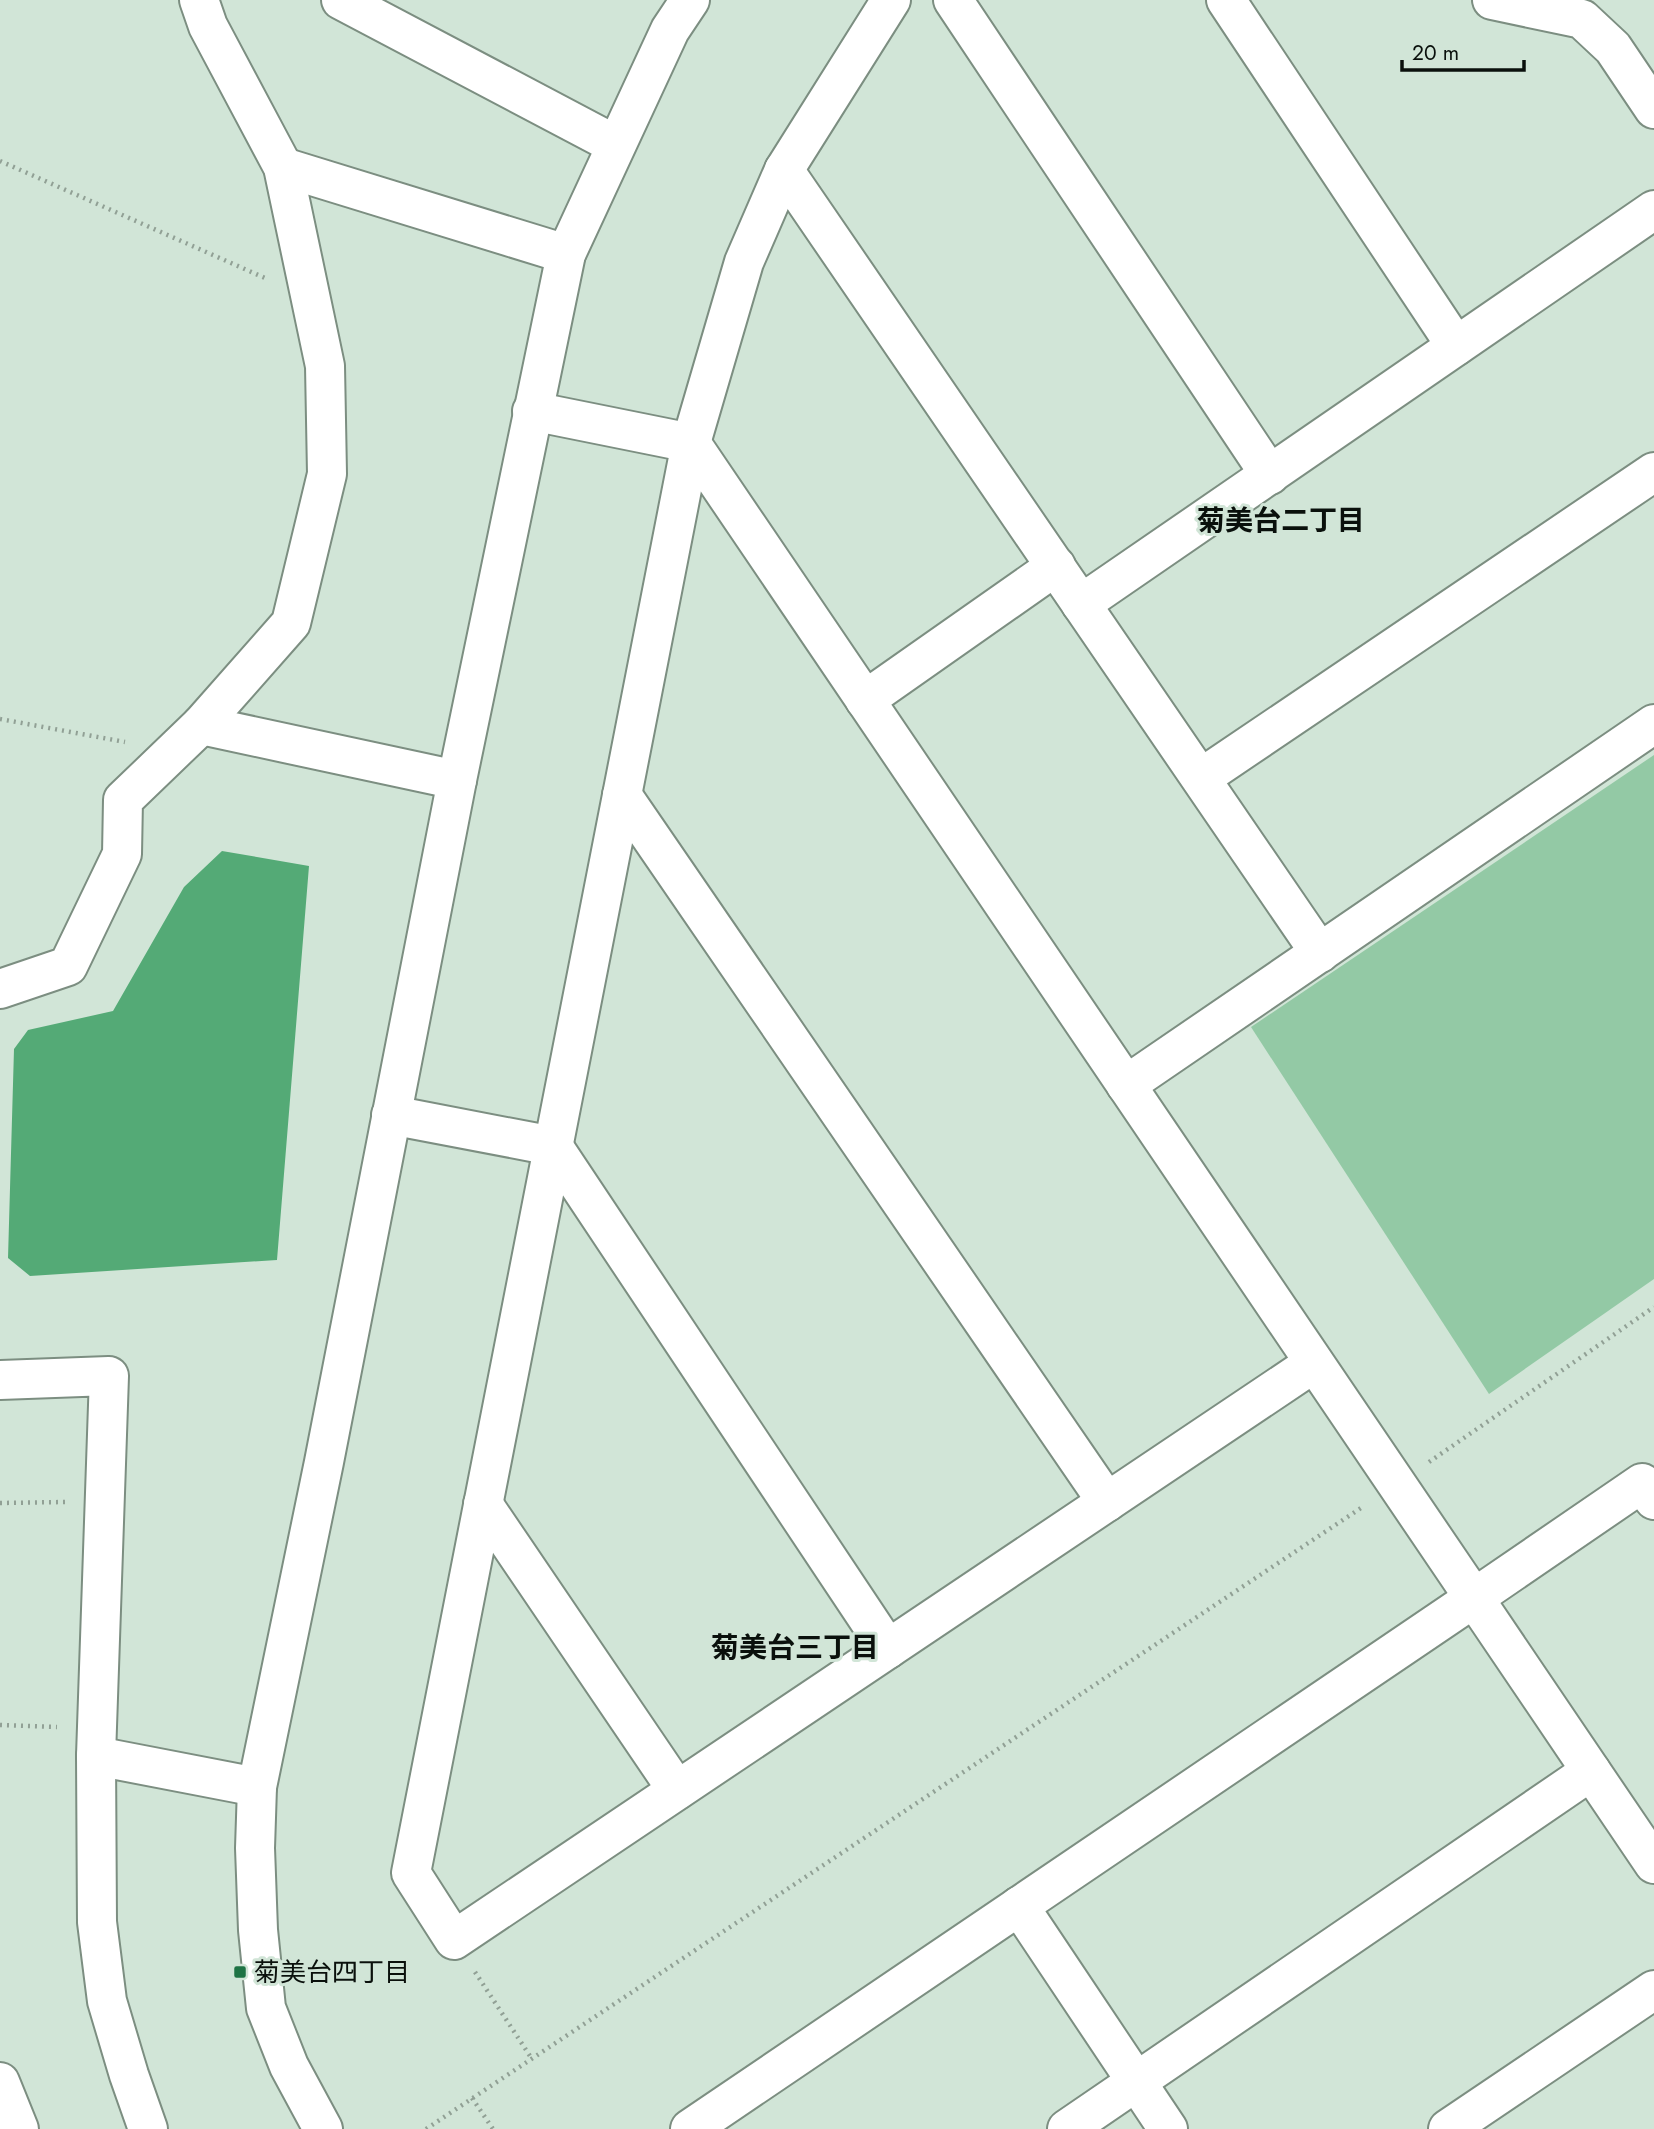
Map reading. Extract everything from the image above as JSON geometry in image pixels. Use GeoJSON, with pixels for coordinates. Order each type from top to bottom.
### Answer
{"type":"FeatureCollection","features":[{"type":"Feature","properties":{"kind":"street"},"geometry":{"type":"LineString","coordinates":[[0,989],[68,966],[122,854],[123,800],[201,725],[291,623],[327,474],[325,366],[284,167],[208,26],[199,0]]}},
{"type":"Feature","properties":{"kind":"street"},"geometry":{"type":"LineString","coordinates":[[341,0],[616,145]]}},
{"type":"Feature","properties":{"kind":"street"},"geometry":{"type":"LineString","coordinates":[[323,2129],[289,2066],[266,2008],[258,1930],[255,1848],[257,1787],[457,780],[566,254],[670,30],[690,0]]}},
{"type":"Feature","properties":{"kind":"street"},"geometry":{"type":"LineString","coordinates":[[891,0],[785,170],[744,262],[691,443],[411,1873],[454,1940],[1314,1363]]}},
{"type":"Feature","properties":{"kind":"street"},"geometry":{"type":"LineString","coordinates":[[953,0],[1270,475]]}},
{"type":"Feature","properties":{"kind":"street"},"geometry":{"type":"LineString","coordinates":[[1226,0],[1456,346]]}},
{"type":"Feature","properties":{"kind":"street"},"geometry":{"type":"LineString","coordinates":[[1492,0],[1582,19],[1613,48],[1654,109]]}},
{"type":"Feature","properties":{"kind":"street"},"geometry":{"type":"LineString","coordinates":[[284,167],[566,254]]}},
{"type":"Feature","properties":{"kind":"street"},"geometry":{"type":"LineString","coordinates":[[785,170],[1320,953]]}},
{"type":"Feature","properties":{"kind":"street"},"geometry":{"type":"LineString","coordinates":[[1081,604],[1654,210]]}},
{"type":"Feature","properties":{"kind":"street"},"geometry":{"type":"LineString","coordinates":[[532,411],[691,443],[1654,1864]]}},
{"type":"Feature","properties":{"kind":"street"},"geometry":{"type":"LineString","coordinates":[[1201,778],[1654,472]]}},
{"type":"Feature","properties":{"kind":"street"},"geometry":{"type":"LineString","coordinates":[[865,700],[1056,566]]}},
{"type":"Feature","properties":{"kind":"street"},"geometry":{"type":"LineString","coordinates":[[1126,1085],[1654,724]]}},
{"type":"Feature","properties":{"kind":"street"},"geometry":{"type":"LineString","coordinates":[[201,725],[457,780]]}},
{"type":"Feature","properties":{"kind":"street"},"geometry":{"type":"LineString","coordinates":[[622,795],[1107,1502]]}},
{"type":"Feature","properties":{"kind":"street"},"geometry":{"type":"LineString","coordinates":[[391,1115],[553,1146],[888,1649]]}},
{"type":"Feature","properties":{"kind":"street"},"geometry":{"type":"LineString","coordinates":[[0,1380],[109,1376],[96,1742],[97,1922],[107,2001],[148,2129]]}},
{"type":"Feature","properties":{"kind":"street"},"geometry":{"type":"LineString","coordinates":[[690,2129],[1474,1598],[1650,1486]]}},
{"type":"Feature","properties":{"kind":"street"},"geometry":{"type":"LineString","coordinates":[[484,1504],[677,1790]]}},
{"type":"Feature","properties":{"kind":"street"},"geometry":{"type":"LineString","coordinates":[[96,1742],[257,1787]]}},
{"type":"Feature","properties":{"kind":"street"},"geometry":{"type":"LineString","coordinates":[[1067,2129],[1591,1771]]}},
{"type":"Feature","properties":{"kind":"street"},"geometry":{"type":"LineString","coordinates":[[1019,1906],[1168,2129]]}},
{"type":"Feature","properties":{"kind":"street"},"geometry":{"type":"LineString","coordinates":[[1448,2129],[1654,1990]]}},
{"type":"Feature","properties":{"kind":"street"},"geometry":{"type":"LineString","coordinates":[[0,2082],[19,2129]]}},
{"type":"Feature","properties":{"kind":"path"},"geometry":{"type":"LineString","coordinates":[[0,161],[310,297]]}},
{"type":"Feature","properties":{"kind":"path"},"geometry":{"type":"LineString","coordinates":[[0,719],[174,751]]}},
{"type":"Feature","properties":{"kind":"path"},"geometry":{"type":"LineString","coordinates":[[426,2129],[1397,1484],[1654,1307]]}},
{"type":"Feature","properties":{"kind":"path"},"geometry":{"type":"LineString","coordinates":[[0,1503],[105,1502]]}},
{"type":"Feature","properties":{"kind":"path"},"geometry":{"type":"LineString","coordinates":[[0,1726],[96,1742]]}},
{"type":"Feature","properties":{"kind":"path"},"geometry":{"type":"LineString","coordinates":[[454,1940],[532,2059]]}},
{"type":"Feature","properties":{"kind":"path"},"geometry":{"type":"LineString","coordinates":[[472,2098],[493,2129]]}},
{"type":"Feature","properties":{"kind":"shaded area"},"geometry":{"type":"Polygon","coordinates":[[[1654,755],[1654,1279],[1489,1394],[1251,1027],[1654,755]]]}},
{"type":"Feature","properties":{"kind":"shaded area"},"geometry":{"type":"Polygon","coordinates":[[[222,851],[309,866],[277,1260],[30,1276],[8,1258],[14,1049],[28,1030],[113,1011],[184,887],[222,851]]]}},
{"type":"Feature","properties":{"kind":"place","name":"菊美台四丁目"},"geometry":{"type":"Point","coordinates":[240,1972]}},
{"type":"Feature","properties":{"kind":"district","name":"菊美台二丁目"},"geometry":{"type":"Point","coordinates":[1281,520]}},
{"type":"Feature","properties":{"kind":"district","name":"菊美台三丁目"},"geometry":{"type":"Point","coordinates":[795,1647]}}]}
